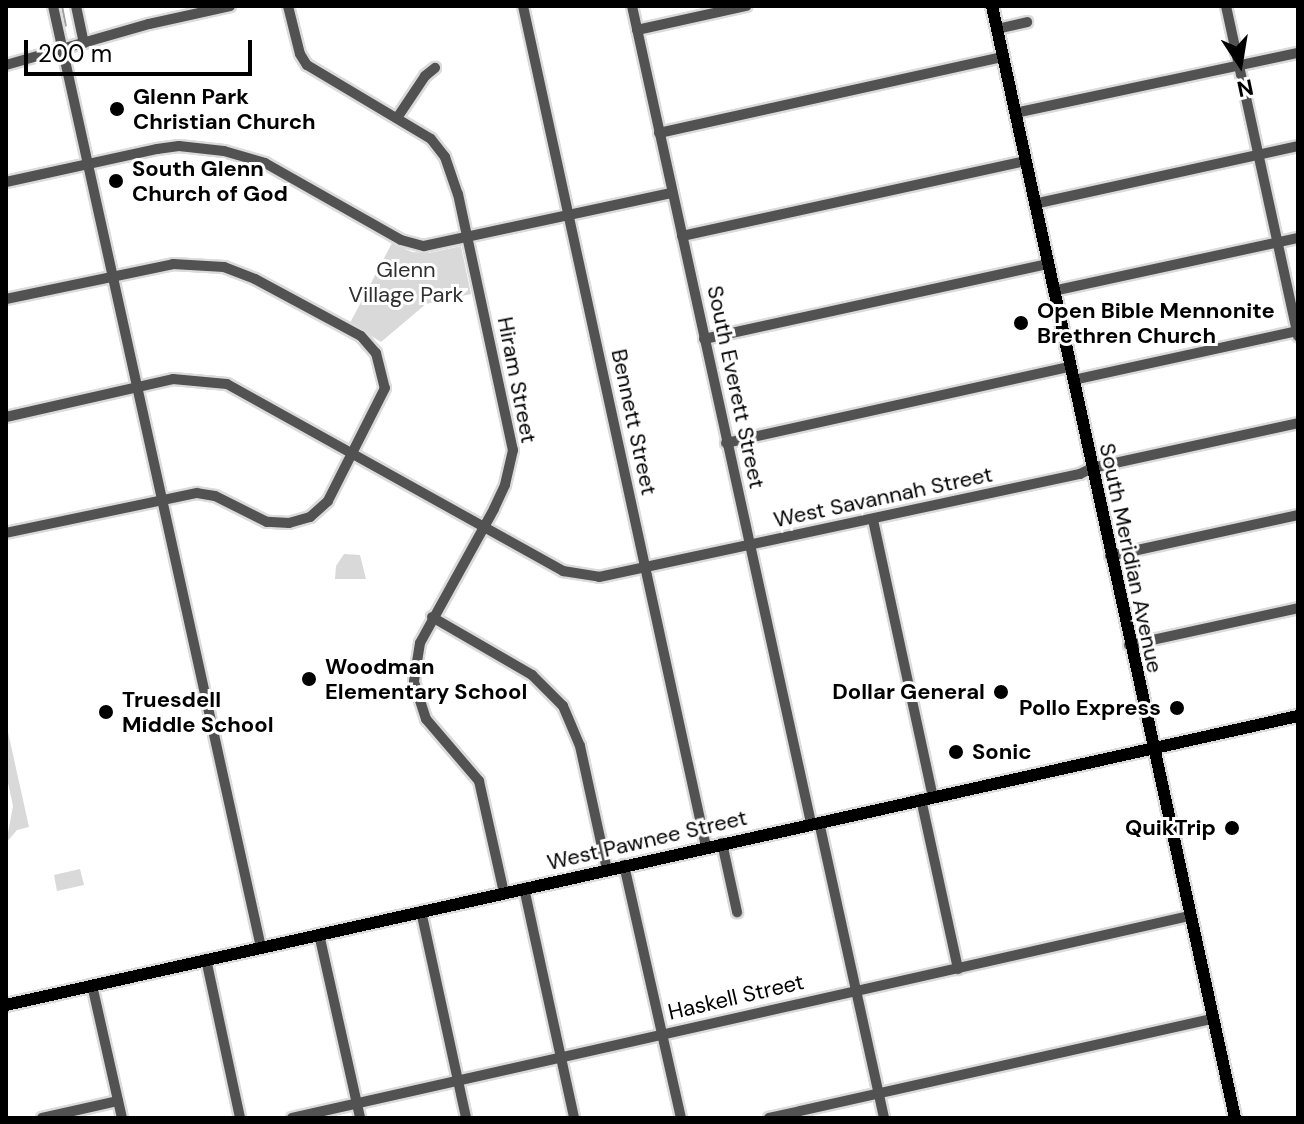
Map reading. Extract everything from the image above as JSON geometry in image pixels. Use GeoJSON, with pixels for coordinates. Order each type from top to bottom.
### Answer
{"type":"FeatureCollection","features":[{"type":"Feature","properties":{"kind":"main road","name":"South Meridian Avenue"},"geometry":{"type":"LineString","coordinates":[[992,6],[1129,645],[1235,1118]]}},
{"type":"Feature","properties":{"kind":"main road","name":"West Pawnee Street"},"geometry":{"type":"LineString","coordinates":[[6,1005],[1298,716]]}},
{"type":"Feature","properties":{"kind":"street"},"geometry":{"type":"LineString","coordinates":[[53,6],[261,947]]}},
{"type":"Feature","properties":{"kind":"street"},"geometry":{"type":"LineString","coordinates":[[76,6],[84,43]]}},
{"type":"Feature","properties":{"kind":"street"},"geometry":{"type":"LineString","coordinates":[[6,65],[64,51],[186,11],[230,6]]}},
{"type":"Feature","properties":{"kind":"street","name":"Hiram Street"},"geometry":{"type":"LineString","coordinates":[[288,6],[300,54],[307,65],[431,139],[445,157],[468,237],[513,450],[505,485],[416,652],[416,693],[426,719],[479,781],[504,893]]}},
{"type":"Feature","properties":{"kind":"street","name":"Bennett Street"},"geometry":{"type":"LineString","coordinates":[[523,6],[706,847]]}},
{"type":"Feature","properties":{"kind":"street","name":"South Everett Street"},"geometry":{"type":"LineString","coordinates":[[632,6],[726,443],[884,1118]]}},
{"type":"Feature","properties":{"kind":"street"},"geometry":{"type":"LineString","coordinates":[[637,30],[746,6]]}},
{"type":"Feature","properties":{"kind":"street"},"geometry":{"type":"LineString","coordinates":[[726,443],[1071,374],[1298,333],[1226,6]]}},
{"type":"Feature","properties":{"kind":"street"},"geometry":{"type":"LineString","coordinates":[[997,29],[1027,22]]}},
{"type":"Feature","properties":{"kind":"street"},"geometry":{"type":"LineString","coordinates":[[1015,113],[1298,53]]}},
{"type":"Feature","properties":{"kind":"street"},"geometry":{"type":"LineString","coordinates":[[659,133],[1003,57]]}},
{"type":"Feature","properties":{"kind":"street"},"geometry":{"type":"LineString","coordinates":[[397,118],[425,76],[435,68]]}},
{"type":"Feature","properties":{"kind":"street"},"geometry":{"type":"LineString","coordinates":[[6,182],[179,146],[224,151],[265,163],[401,240],[424,246],[672,193]]}},
{"type":"Feature","properties":{"kind":"street"},"geometry":{"type":"LineString","coordinates":[[1034,204],[1298,146]]}},
{"type":"Feature","properties":{"kind":"street"},"geometry":{"type":"LineString","coordinates":[[682,236],[1025,161]]}},
{"type":"Feature","properties":{"kind":"street"},"geometry":{"type":"LineString","coordinates":[[1053,291],[1298,238]]}},
{"type":"Feature","properties":{"kind":"street"},"geometry":{"type":"LineString","coordinates":[[6,299],[173,264],[224,267],[255,279],[361,336],[376,353],[385,388],[328,501],[315,514],[300,520],[267,522],[206,494],[162,500],[6,533]]}},
{"type":"Feature","properties":{"kind":"street"},"geometry":{"type":"LineString","coordinates":[[704,339],[1047,264]]}},
{"type":"Feature","properties":{"kind":"street","name":"West Savannah Street"},"geometry":{"type":"LineString","coordinates":[[6,417],[185,378],[227,384],[571,573],[610,577],[1298,423]]}},
{"type":"Feature","properties":{"kind":"street"},"geometry":{"type":"LineString","coordinates":[[1110,556],[1298,515]]}},
{"type":"Feature","properties":{"kind":"street"},"geometry":{"type":"LineString","coordinates":[[873,520],[958,969]]}},
{"type":"Feature","properties":{"kind":"street"},"geometry":{"type":"LineString","coordinates":[[1129,645],[1298,608]]}},
{"type":"Feature","properties":{"kind":"street"},"geometry":{"type":"LineString","coordinates":[[432,617],[532,675],[563,706],[578,736],[607,870]]}},
{"type":"Feature","properties":{"kind":"street"},"geometry":{"type":"LineString","coordinates":[[722,843],[737,912]]}},
{"type":"Feature","properties":{"kind":"street"},"geometry":{"type":"LineString","coordinates":[[624,865],[681,1118]]}},
{"type":"Feature","properties":{"kind":"street"},"geometry":{"type":"LineString","coordinates":[[524,888],[574,1118]]}},
{"type":"Feature","properties":{"kind":"street"},"geometry":{"type":"LineString","coordinates":[[421,911],[466,1118]]}},
{"type":"Feature","properties":{"kind":"street","name":"Haskell Street"},"geometry":{"type":"LineString","coordinates":[[292,1118],[1189,916]]}},
{"type":"Feature","properties":{"kind":"street"},"geometry":{"type":"LineString","coordinates":[[319,934],[360,1118]]}},
{"type":"Feature","properties":{"kind":"street"},"geometry":{"type":"LineString","coordinates":[[206,959],[240,1118]]}},
{"type":"Feature","properties":{"kind":"street"},"geometry":{"type":"LineString","coordinates":[[92,985],[122,1118]]}},
{"type":"Feature","properties":{"kind":"street"},"geometry":{"type":"LineString","coordinates":[[769,1118],[1213,1019]]}},
{"type":"Feature","properties":{"kind":"street"},"geometry":{"type":"LineString","coordinates":[[42,1118],[118,1101]]}},
{"type":"Feature","properties":{"kind":"green space","name":"Glenn Village Park"},"geometry":{"type":"Polygon","coordinates":[[[392,243],[412,252],[429,253],[461,246],[471,294],[426,304],[381,342],[350,323],[392,243]]]}},
{"type":"Feature","properties":{"kind":"green space"},"geometry":{"type":"Polygon","coordinates":[[[344,554],[360,555],[366,579],[335,579],[336,566],[344,554]]]}},
{"type":"Feature","properties":{"kind":"green space"},"geometry":{"type":"Polygon","coordinates":[[[6,723],[29,827],[17,830],[6,843],[13,806],[6,773],[6,723]]]}},
{"type":"Feature","properties":{"kind":"green space"},"geometry":{"type":"Polygon","coordinates":[[[80,869],[84,885],[57,891],[54,875],[80,869]]]}},
{"type":"Feature","properties":{"kind":"waterway"},"geometry":{"type":"LineString","coordinates":[[62,6],[66,26]]}},
{"type":"Feature","properties":{"kind":"place","name":"Glenn Park Christian Church"},"geometry":{"type":"Point","coordinates":[117,109]}},
{"type":"Feature","properties":{"kind":"place","name":"South Glenn Church of God"},"geometry":{"type":"Point","coordinates":[116,181]}},
{"type":"Feature","properties":{"kind":"place","name":"Open Bible Mennonite Brethren Church"},"geometry":{"type":"Point","coordinates":[1021,323]}},
{"type":"Feature","properties":{"kind":"place","name":"Woodman Elementary School"},"geometry":{"type":"Point","coordinates":[309,679]}},
{"type":"Feature","properties":{"kind":"place","name":"Dollar General"},"geometry":{"type":"Point","coordinates":[1001,692]}},
{"type":"Feature","properties":{"kind":"place","name":"Pollo Express"},"geometry":{"type":"Point","coordinates":[1177,708]}},
{"type":"Feature","properties":{"kind":"place","name":"Truesdell Middle School"},"geometry":{"type":"Point","coordinates":[106,712]}},
{"type":"Feature","properties":{"kind":"place","name":"Sonic"},"geometry":{"type":"Point","coordinates":[956,752]}},
{"type":"Feature","properties":{"kind":"place","name":"QuikTrip"},"geometry":{"type":"Point","coordinates":[1232,828]}}]}
